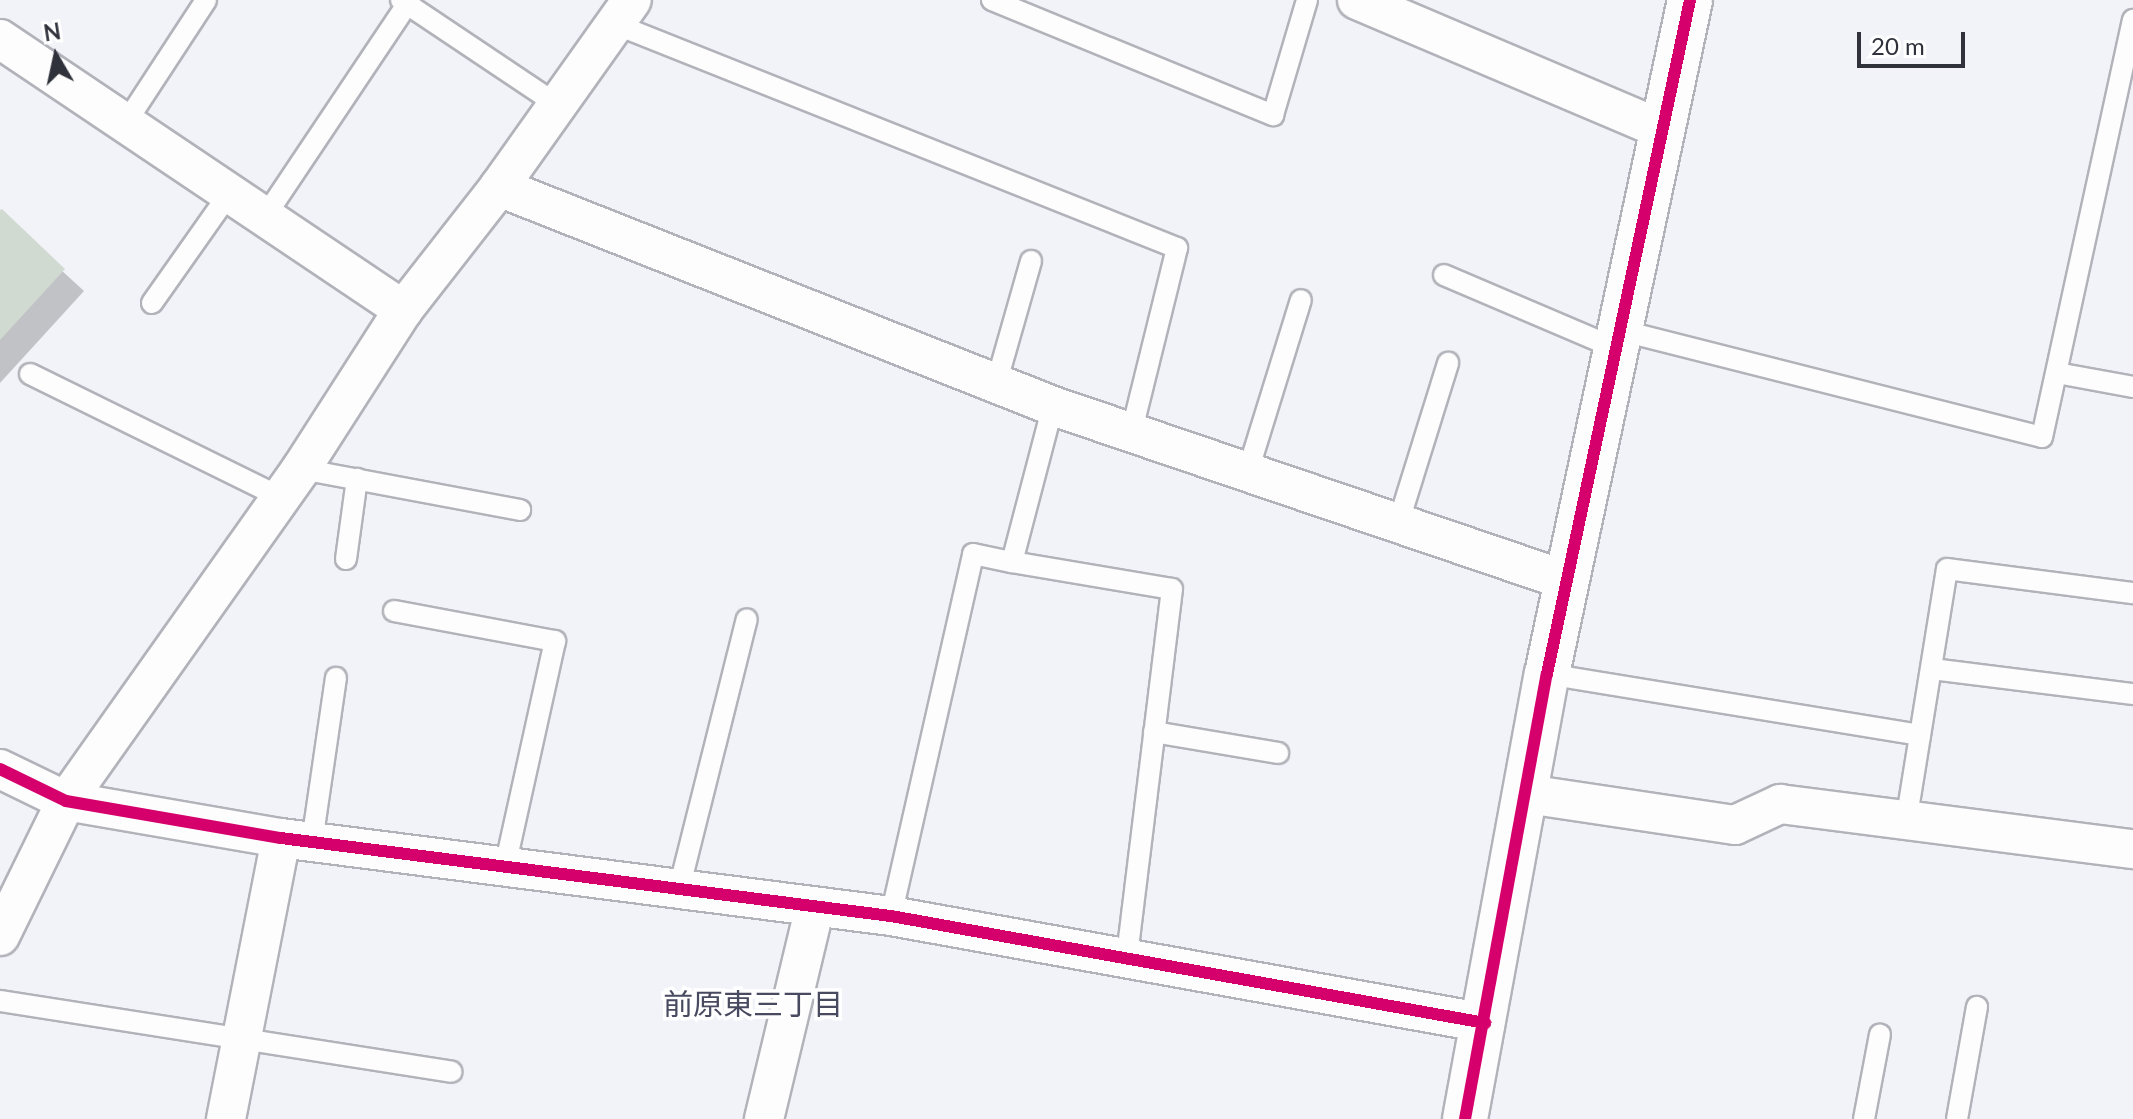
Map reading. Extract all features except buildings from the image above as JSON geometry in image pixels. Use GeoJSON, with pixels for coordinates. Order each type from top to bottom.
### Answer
{"type":"FeatureCollection","features":[{"type":"Feature","properties":{"kind":"street"},"geometry":{"type":"LineString","coordinates":[[1357,0],[1661,129]]}},
{"type":"Feature","properties":{"kind":"street"},"geometry":{"type":"LineString","coordinates":[[1465,1119],[1547,674],[1690,0]]}},
{"type":"Feature","properties":{"kind":"street"},"geometry":{"type":"LineString","coordinates":[[0,936],[66,801],[290,482],[403,310],[499,187],[624,12]]}},
{"type":"Feature","properties":{"kind":"street"},"geometry":{"type":"LineString","coordinates":[[0,39],[403,310]]}},
{"type":"Feature","properties":{"kind":"street"},"geometry":{"type":"LineString","coordinates":[[499,187],[1053,406],[1568,581]]}},
{"type":"Feature","properties":{"kind":"street"},"geometry":{"type":"LineString","coordinates":[[0,769],[66,801],[297,840],[891,916],[1127,956],[1485,1023]]}},
{"type":"Feature","properties":{"kind":"street"},"geometry":{"type":"LineString","coordinates":[[1527,794],[1735,825],[1780,804],[2133,849]]}},
{"type":"Feature","properties":{"kind":"street"},"geometry":{"type":"LineString","coordinates":[[226,1119],[242,1038],[297,840]]}},
{"type":"Feature","properties":{"kind":"street"},"geometry":{"type":"LineString","coordinates":[[764,1119],[815,907]]}},
{"type":"Feature","properties":{"kind":"lane"},"geometry":{"type":"LineString","coordinates":[[125,124],[206,0]]}},
{"type":"Feature","properties":{"kind":"lane"},"geometry":{"type":"LineString","coordinates":[[992,0],[1273,115],[1307,0]]}},
{"type":"Feature","properties":{"kind":"lane"},"geometry":{"type":"LineString","coordinates":[[264,218],[406,1],[558,105]]}},
{"type":"Feature","properties":{"kind":"lane"},"geometry":{"type":"LineString","coordinates":[[624,12],[1177,248],[1131,434]]}},
{"type":"Feature","properties":{"kind":"lane"},"geometry":{"type":"LineString","coordinates":[[1444,275],[1617,339],[2042,437],[2124,105],[2133,20]]}},
{"type":"Feature","properties":{"kind":"lane"},"geometry":{"type":"LineString","coordinates":[[152,303],[229,194]]}},
{"type":"Feature","properties":{"kind":"lane"},"geometry":{"type":"LineString","coordinates":[[996,384],[1031,261]]}},
{"type":"Feature","properties":{"kind":"lane"},"geometry":{"type":"LineString","coordinates":[[1247,474],[1301,300]]}},
{"type":"Feature","properties":{"kind":"lane"},"geometry":{"type":"LineString","coordinates":[[1398,524],[1448,363]]}},
{"type":"Feature","properties":{"kind":"lane"},"geometry":{"type":"LineString","coordinates":[[2057,373],[2133,387]]}},
{"type":"Feature","properties":{"kind":"lane"},"geometry":{"type":"LineString","coordinates":[[30,374],[290,482],[357,479],[520,510]]}},
{"type":"Feature","properties":{"kind":"lane"},"geometry":{"type":"LineString","coordinates":[[1012,562],[1053,406]]}},
{"type":"Feature","properties":{"kind":"lane"},"geometry":{"type":"LineString","coordinates":[[346,559],[357,479]]}},
{"type":"Feature","properties":{"kind":"lane"},"geometry":{"type":"LineString","coordinates":[[891,916],[973,554],[1172,589],[1127,956]]}},
{"type":"Feature","properties":{"kind":"lane"},"geometry":{"type":"LineString","coordinates":[[1906,822],[1947,569],[2133,593]]}},
{"type":"Feature","properties":{"kind":"lane"},"geometry":{"type":"LineString","coordinates":[[394,611],[555,641],[505,866]]}},
{"type":"Feature","properties":{"kind":"lane"},"geometry":{"type":"LineString","coordinates":[[679,889],[747,619]]}},
{"type":"Feature","properties":{"kind":"lane"},"geometry":{"type":"LineString","coordinates":[[1932,669],[2133,694]]}},
{"type":"Feature","properties":{"kind":"lane"},"geometry":{"type":"LineString","coordinates":[[1547,674],[1920,735]]}},
{"type":"Feature","properties":{"kind":"lane"},"geometry":{"type":"LineString","coordinates":[[297,840],[336,678]]}},
{"type":"Feature","properties":{"kind":"lane"},"geometry":{"type":"LineString","coordinates":[[1154,732],[1278,753]]}},
{"type":"Feature","properties":{"kind":"lane"},"geometry":{"type":"LineString","coordinates":[[0,1001],[451,1072]]}},
{"type":"Feature","properties":{"kind":"lane"},"geometry":{"type":"LineString","coordinates":[[1957,1119],[1977,1007]]}},
{"type":"Feature","properties":{"kind":"lane"},"geometry":{"type":"LineString","coordinates":[[1864,1119],[1880,1034]]}},
{"type":"Feature","properties":{"kind":"cycle path"},"geometry":{"type":"LineString","coordinates":[[1465,1119],[1547,674],[1690,0]]}},
{"type":"Feature","properties":{"kind":"cycle path"},"geometry":{"type":"LineString","coordinates":[[0,769],[66,801],[281,838],[891,916],[1485,1023]]}},
{"type":"Feature","properties":{"kind":"district","name":"前原東三丁目"},"geometry":{"type":"Point","coordinates":[753,1003]}}]}
